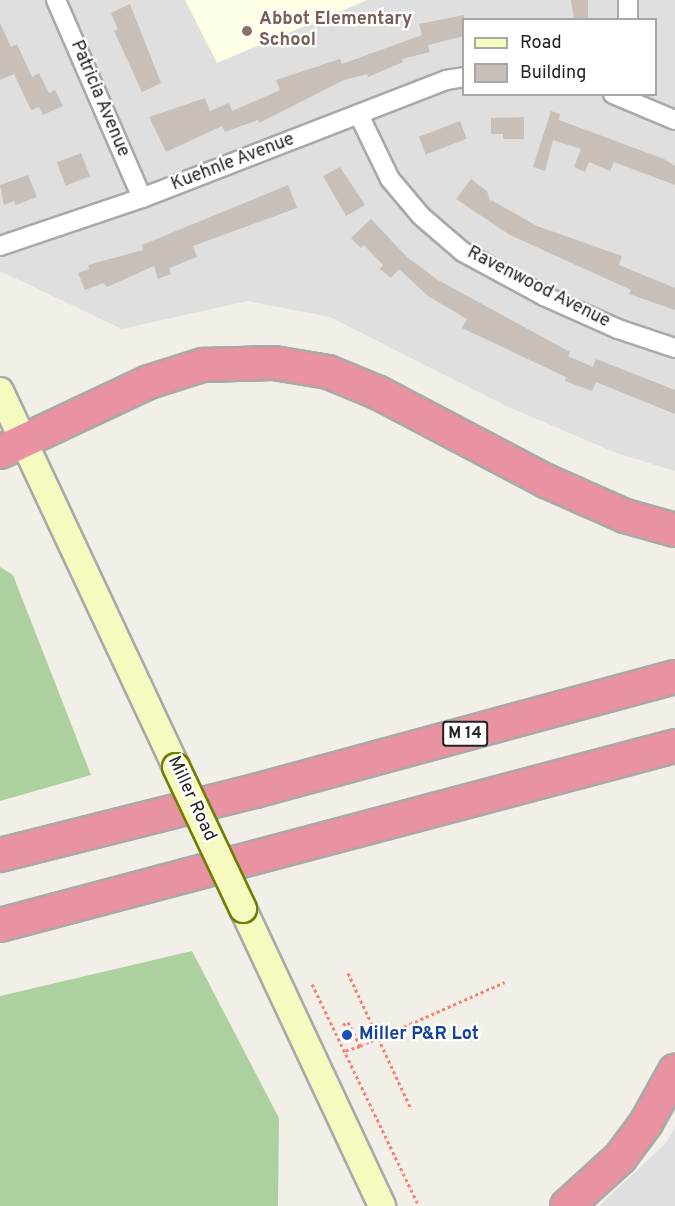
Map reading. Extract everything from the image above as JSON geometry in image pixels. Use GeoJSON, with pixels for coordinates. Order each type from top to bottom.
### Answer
{"type":"FeatureCollection","features":[{"type":"Feature","properties":{"kind":"highway"},"geometry":{"type":"LineString","coordinates":[[12,447],[149,382],[203,365],[274,363],[328,372],[379,393],[546,481],[625,516],[675,530]]}},
{"type":"Feature","properties":{"kind":"highway","name":"M 14"},"geometry":{"type":"LineString","coordinates":[[0,855],[255,791],[675,677]]}},
{"type":"Feature","properties":{"kind":"highway"},"geometry":{"type":"LineString","coordinates":[[0,925],[675,746]]}},
{"type":"Feature","properties":{"kind":"highway"},"geometry":{"type":"LineString","coordinates":[[567,1206],[620,1158],[646,1123],[675,1071]]}},
{"type":"Feature","properties":{"kind":"main road","name":"Miller Road"},"geometry":{"type":"LineString","coordinates":[[0,391],[12,447],[176,767],[382,1206]]}},
{"type":"Feature","properties":{"kind":"street","name":"Patricia Avenue"},"geometry":{"type":"LineString","coordinates":[[56,0],[142,198]]}},
{"type":"Feature","properties":{"kind":"street"},"geometry":{"type":"LineString","coordinates":[[628,0],[628,18]]}},
{"type":"Feature","properties":{"kind":"street","name":"Kuehnle Avenue"},"geometry":{"type":"LineString","coordinates":[[0,246],[142,198],[446,80],[462,77]]}},
{"type":"Feature","properties":{"kind":"street"},"geometry":{"type":"LineString","coordinates":[[618,96],[675,120]]}},
{"type":"Feature","properties":{"kind":"street","name":"Ravenwood Avenue"},"geometry":{"type":"LineString","coordinates":[[359,115],[390,179],[421,216],[463,252],[544,296],[618,329],[675,348]]}},
{"type":"Feature","properties":{"kind":"path"},"geometry":{"type":"LineString","coordinates":[[348,973],[411,1110]]}},
{"type":"Feature","properties":{"kind":"path"},"geometry":{"type":"LineString","coordinates":[[345,1051],[379,1039],[505,982]]}},
{"type":"Feature","properties":{"kind":"path"},"geometry":{"type":"LineString","coordinates":[[312,984],[419,1206]]}},
{"type":"Feature","properties":{"kind":"path"},"geometry":{"type":"LineString","coordinates":[[343,1025],[348,1022],[360,1046]]}},
{"type":"Feature","properties":{"kind":"shaded area"},"geometry":{"type":"Polygon","coordinates":[[[0,0],[675,0],[675,471],[616,453],[506,406],[330,317],[248,301],[122,329],[0,271],[0,0]]]}},
{"type":"Feature","properties":{"kind":"shaded area","name":"Abbot Elementary School"},"geometry":{"type":"Polygon","coordinates":[[[185,0],[367,0],[217,63],[185,0]]]}},
{"type":"Feature","properties":{"kind":"shaded area"},"geometry":{"type":"Polygon","coordinates":[[[675,1127],[675,1206],[599,1206],[666,1143],[675,1127]]]}},
{"type":"Feature","properties":{"kind":"green space"},"geometry":{"type":"Polygon","coordinates":[[[0,567],[13,575],[91,775],[0,801],[0,567]]]}},
{"type":"Feature","properties":{"kind":"green space"},"geometry":{"type":"Polygon","coordinates":[[[192,951],[279,1118],[278,1206],[0,1206],[0,996],[192,951]]]}},
{"type":"Feature","properties":{"kind":"building"},"geometry":{"type":"Polygon","coordinates":[[[571,0],[588,0],[588,18],[574,18],[571,0]]]}},
{"type":"Feature","properties":{"kind":"building"},"geometry":{"type":"Polygon","coordinates":[[[130,4],[161,83],[142,92],[114,31],[118,29],[111,13],[130,4]]]}},
{"type":"Feature","properties":{"kind":"building"},"geometry":{"type":"Polygon","coordinates":[[[464,15],[462,36],[428,45],[430,52],[402,59],[403,62],[368,77],[367,74],[344,80],[259,123],[258,120],[225,132],[222,126],[166,152],[149,117],[205,98],[210,111],[229,103],[232,111],[280,90],[276,80],[340,59],[342,64],[422,35],[419,24],[464,15]]]}},
{"type":"Feature","properties":{"kind":"building"},"geometry":{"type":"Polygon","coordinates":[[[0,23],[11,47],[17,44],[32,77],[39,73],[49,93],[55,90],[63,106],[43,115],[39,107],[31,110],[14,74],[0,80],[0,23]]]}},
{"type":"Feature","properties":{"kind":"building"},"geometry":{"type":"Polygon","coordinates":[[[551,111],[560,114],[559,120],[664,159],[675,166],[675,185],[614,162],[610,171],[589,162],[585,172],[574,167],[581,149],[553,140],[545,171],[533,167],[551,111]]]}},
{"type":"Feature","properties":{"kind":"building"},"geometry":{"type":"Polygon","coordinates":[[[524,117],[524,139],[503,139],[503,134],[491,134],[491,118],[524,117]]]}},
{"type":"Feature","properties":{"kind":"building"},"geometry":{"type":"Polygon","coordinates":[[[460,121],[467,139],[426,155],[419,137],[460,121]]]}},
{"type":"Feature","properties":{"kind":"building"},"geometry":{"type":"Polygon","coordinates":[[[81,153],[90,176],[66,186],[57,162],[81,153]]]}},
{"type":"Feature","properties":{"kind":"building"},"geometry":{"type":"Polygon","coordinates":[[[340,167],[365,205],[346,216],[323,176],[340,167]]]}},
{"type":"Feature","properties":{"kind":"building"},"geometry":{"type":"Polygon","coordinates":[[[28,175],[37,197],[16,205],[14,201],[4,205],[0,185],[28,175]]]}},
{"type":"Feature","properties":{"kind":"building"},"geometry":{"type":"Polygon","coordinates":[[[471,179],[487,191],[491,203],[491,200],[537,226],[622,256],[619,265],[675,288],[675,310],[629,294],[631,290],[510,235],[456,199],[471,179]]]}},
{"type":"Feature","properties":{"kind":"building"},"geometry":{"type":"Polygon","coordinates":[[[288,185],[297,208],[193,246],[197,257],[169,268],[171,274],[158,279],[154,266],[107,287],[103,283],[85,290],[78,273],[89,269],[88,265],[143,250],[142,245],[288,185]]]}},
{"type":"Feature","properties":{"kind":"building"},"geometry":{"type":"Polygon","coordinates":[[[371,219],[407,257],[438,280],[570,352],[568,356],[593,367],[596,359],[675,390],[675,414],[596,382],[592,391],[565,381],[566,377],[462,328],[467,319],[428,296],[399,269],[391,278],[380,269],[383,265],[364,245],[361,248],[351,238],[371,219]]]}},
{"type":"Feature","properties":{"kind":"place","name":"Abbot Elementary School"},"geometry":{"type":"Point","coordinates":[247,31]}},
{"type":"Feature","properties":{"kind":"place","name":"Miller P&R Lot"},"geometry":{"type":"Point","coordinates":[347,1035]}}]}
